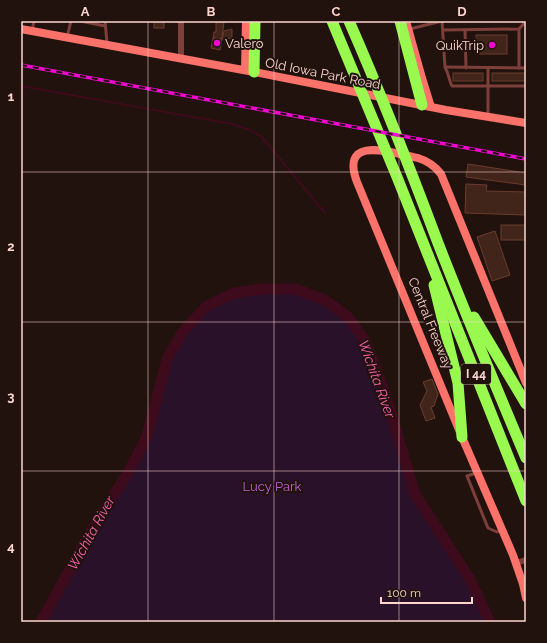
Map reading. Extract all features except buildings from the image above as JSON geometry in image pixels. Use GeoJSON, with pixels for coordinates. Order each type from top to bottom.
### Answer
{"type":"FeatureCollection","features":[{"type":"Feature","properties":{"kind":"highway"},"geometry":{"type":"LineString","coordinates":[[249,71],[255,21]]}},
{"type":"Feature","properties":{"kind":"highway","name":"Central Freeway"},"geometry":{"type":"LineString","coordinates":[[332,21],[348,62],[398,177],[526,501]]}},
{"type":"Feature","properties":{"kind":"highway","name":"I 44"},"geometry":{"type":"LineString","coordinates":[[349,21],[415,180],[455,284],[526,458]]}},
{"type":"Feature","properties":{"kind":"highway"},"geometry":{"type":"LineString","coordinates":[[404,26],[427,106]]}},
{"type":"Feature","properties":{"kind":"highway"},"geometry":{"type":"LineString","coordinates":[[425,247],[458,383],[462,436]]}},
{"type":"Feature","properties":{"kind":"highway"},"geometry":{"type":"LineString","coordinates":[[455,284],[526,404]]}},
{"type":"Feature","properties":{"kind":"main road"},"geometry":{"type":"LineString","coordinates":[[246,21],[249,71]]}},
{"type":"Feature","properties":{"kind":"main road","name":"Old Iowa Park Road"},"geometry":{"type":"LineString","coordinates":[[21,29],[181,58],[427,106],[526,123]]}},
{"type":"Feature","properties":{"kind":"main road","name":"Central Freeway"},"geometry":{"type":"LineString","coordinates":[[526,383],[441,174],[436,168],[425,160],[418,158],[374,149],[357,155],[354,160],[353,168],[357,182],[462,436],[503,530],[516,563],[526,598]]}},
{"type":"Feature","properties":{"kind":"street"},"geometry":{"type":"LineString","coordinates":[[181,21],[181,58]]}},
{"type":"Feature","properties":{"kind":"street"},"geometry":{"type":"LineString","coordinates":[[516,563],[526,560]]}},
{"type":"Feature","properties":{"kind":"lane"},"geometry":{"type":"LineString","coordinates":[[32,31],[34,21]]}},
{"type":"Feature","properties":{"kind":"lane"},"geometry":{"type":"LineString","coordinates":[[67,37],[71,21]]}},
{"type":"Feature","properties":{"kind":"lane"},"geometry":{"type":"LineString","coordinates":[[80,21],[105,26]]}},
{"type":"Feature","properties":{"kind":"lane"},"geometry":{"type":"LineString","coordinates":[[105,21],[107,45]]}},
{"type":"Feature","properties":{"kind":"lane"},"geometry":{"type":"LineString","coordinates":[[404,26],[442,21],[444,67],[448,72],[452,86],[526,86]]}},
{"type":"Feature","properties":{"kind":"lane"},"geometry":{"type":"LineString","coordinates":[[519,68],[519,30],[526,21]]}},
{"type":"Feature","properties":{"kind":"lane"},"geometry":{"type":"LineString","coordinates":[[443,30],[519,30]]}},
{"type":"Feature","properties":{"kind":"lane"},"geometry":{"type":"LineString","coordinates":[[465,30],[466,68]]}},
{"type":"Feature","properties":{"kind":"lane"},"geometry":{"type":"LineString","coordinates":[[444,67],[526,68]]}},
{"type":"Feature","properties":{"kind":"lane"},"geometry":{"type":"LineString","coordinates":[[488,68],[488,117]]}},
{"type":"Feature","properties":{"kind":"lane"},"geometry":{"type":"LineString","coordinates":[[478,472],[467,476],[488,528],[498,532],[503,530]]}},
{"type":"Feature","properties":{"kind":"green space","name":"Lucy Park"},"geometry":{"type":"Polygon","coordinates":[[[261,289],[295,289],[325,300],[348,317],[366,342],[388,402],[415,494],[470,579],[490,622],[41,622],[91,531],[129,471],[147,436],[167,359],[183,332],[207,306],[234,293],[261,289]]]}},
{"type":"Feature","properties":{"kind":"waterway"},"geometry":{"type":"LineString","coordinates":[[21,86],[232,124],[247,129],[261,136],[325,213]]}},
{"type":"Feature","properties":{"kind":"waterway","name":"Wichita River"},"geometry":{"type":"LineString","coordinates":[[41,622],[91,531],[129,471],[147,436],[167,359],[183,331],[207,306],[234,293],[261,289],[295,289],[325,300],[348,317],[366,342],[388,402],[415,494],[470,579],[490,622]]}},
{"type":"Feature","properties":{"kind":"railway"},"geometry":{"type":"LineString","coordinates":[[21,65],[526,159]]}},
{"type":"Feature","properties":{"kind":"place","name":"Valero"},"geometry":{"type":"Point","coordinates":[217,43]}},
{"type":"Feature","properties":{"kind":"place","name":"QuikTrip"},"geometry":{"type":"Point","coordinates":[492,45]}}]}
